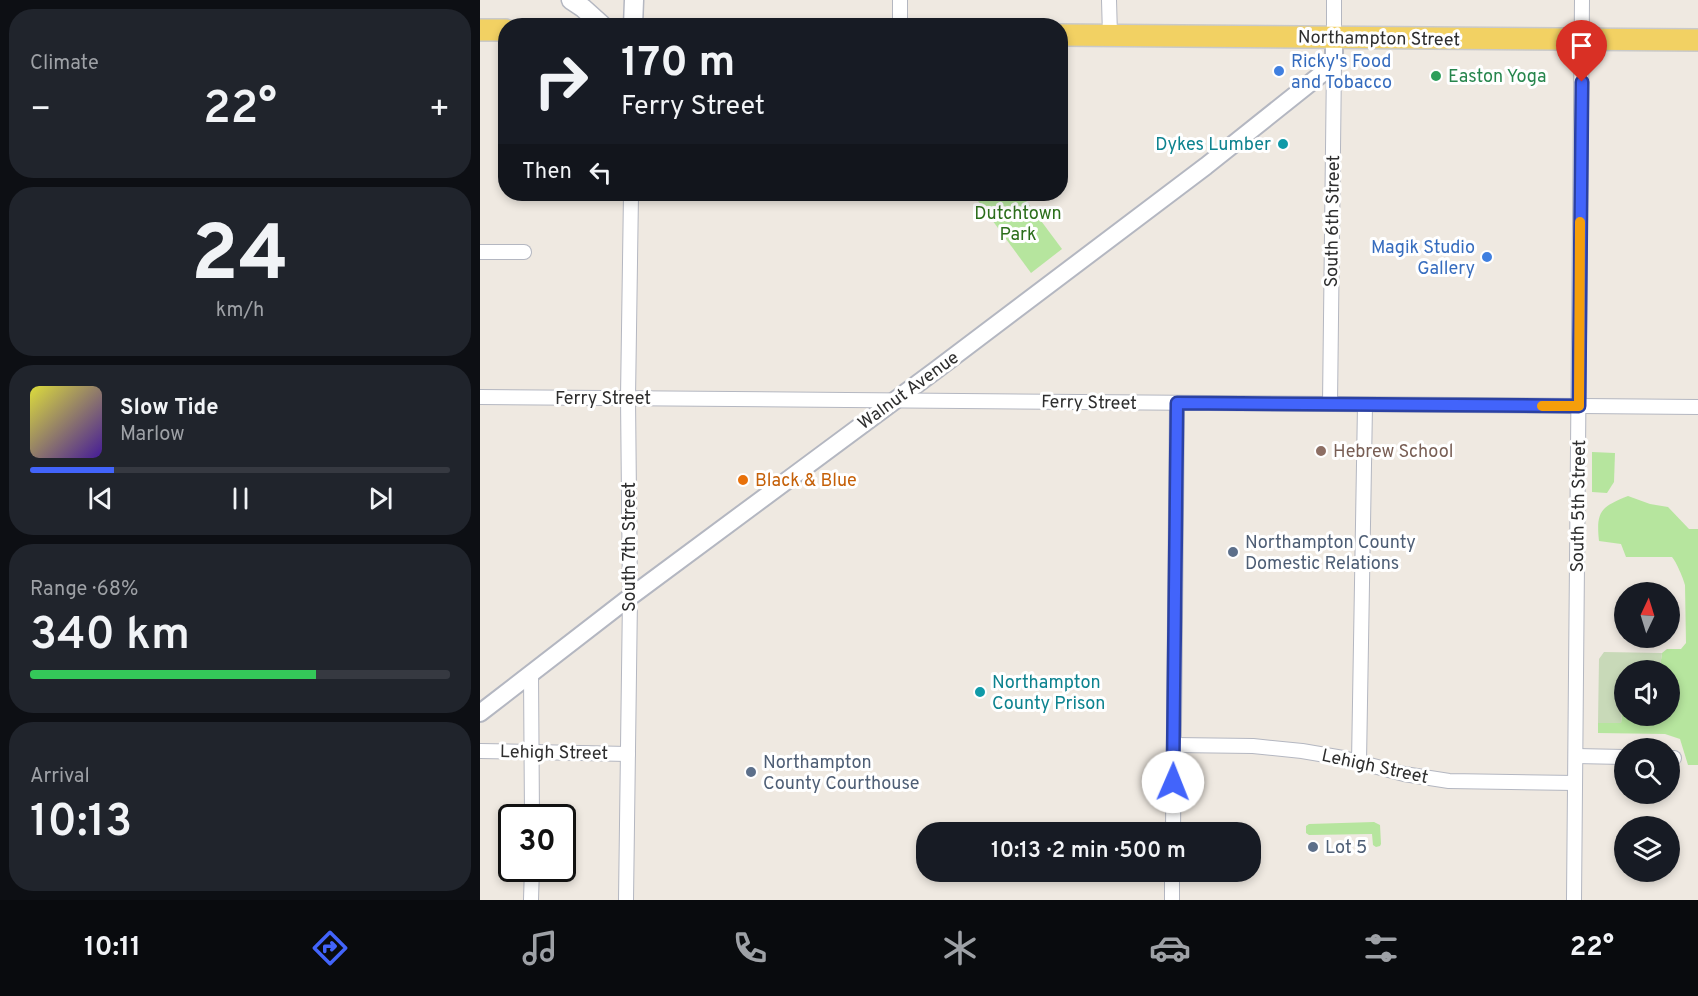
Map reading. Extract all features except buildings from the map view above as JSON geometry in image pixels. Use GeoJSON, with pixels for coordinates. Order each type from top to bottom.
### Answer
{"type":"FeatureCollection","features":[{"type":"Feature","properties":{"kind":"main road"},"geometry":{"type":"LineString","coordinates":[[571,0],[594,18]]}},
{"type":"Feature","properties":{"kind":"main road"},"geometry":{"type":"LineString","coordinates":[[633,18],[634,0]]}},
{"type":"Feature","properties":{"kind":"main road"},"geometry":{"type":"LineString","coordinates":[[480,30],[498,30]]}},
{"type":"Feature","properties":{"kind":"main road","name":"Northampton Street"},"geometry":{"type":"LineString","coordinates":[[1068,35],[1698,40]]}},
{"type":"Feature","properties":{"kind":"street"},"geometry":{"type":"LineString","coordinates":[[900,0],[900,18]]}},
{"type":"Feature","properties":{"kind":"street"},"geometry":{"type":"LineString","coordinates":[[1109,0],[1110,35]]}},
{"type":"Feature","properties":{"kind":"street"},"geometry":{"type":"LineString","coordinates":[[1334,0],[1334,37]]}},
{"type":"Feature","properties":{"kind":"street","name":"South 5th Street"},"geometry":{"type":"LineString","coordinates":[[1574,900],[1582,0]]}},
{"type":"Feature","properties":{"kind":"street","name":"South 6th Street"},"geometry":{"type":"LineString","coordinates":[[1330,404],[1334,37]]}},
{"type":"Feature","properties":{"kind":"street","name":"Walnut Avenue"},"geometry":{"type":"LineString","coordinates":[[480,713],[630,597],[1206,166],[1334,64]]}},
{"type":"Feature","properties":{"kind":"street","name":"South 7th Street"},"geometry":{"type":"LineString","coordinates":[[626,900],[630,597],[628,398],[631,201]]}},
{"type":"Feature","properties":{"kind":"street"},"geometry":{"type":"LineString","coordinates":[[480,252],[524,252]]}},
{"type":"Feature","properties":{"kind":"street","name":"Ferry Street"},"geometry":{"type":"LineString","coordinates":[[480,397],[1698,407]]}},
{"type":"Feature","properties":{"kind":"street"},"geometry":{"type":"LineString","coordinates":[[1173,822],[1177,403]]}},
{"type":"Feature","properties":{"kind":"street"},"geometry":{"type":"LineString","coordinates":[[1359,762],[1365,405]]}},
{"type":"Feature","properties":{"kind":"street"},"geometry":{"type":"LineString","coordinates":[[531,674],[532,804]]}},
{"type":"Feature","properties":{"kind":"street","name":"Lehigh Street"},"geometry":{"type":"LineString","coordinates":[[1174,745],[1265,747],[1323,754],[1404,774],[1439,780],[1575,783]]}},
{"type":"Feature","properties":{"kind":"street","name":"Lehigh Street"},"geometry":{"type":"LineString","coordinates":[[480,751],[628,754]]}},
{"type":"Feature","properties":{"kind":"street"},"geometry":{"type":"LineString","coordinates":[[1576,756],[1614,757]]}},
{"type":"Feature","properties":{"kind":"street"},"geometry":{"type":"LineString","coordinates":[[531,900],[532,882]]}},
{"type":"Feature","properties":{"kind":"street"},"geometry":{"type":"LineString","coordinates":[[1172,882],[1172,900]]}},
{"type":"Feature","properties":{"kind":"green space","name":"Dutchtown Park"},"geometry":{"type":"Polygon","coordinates":[[[978,201],[1026,201],[1062,249],[1031,273],[978,201]]]}},
{"type":"Feature","properties":{"kind":"green space"},"geometry":{"type":"Polygon","coordinates":[[[1592,452],[1615,453],[1614,482],[1607,493],[1592,492],[1592,452]]]}},
{"type":"Feature","properties":{"kind":"green space"},"geometry":{"type":"Polygon","coordinates":[[[1628,496],[1650,504],[1668,507],[1689,529],[1698,529],[1698,765],[1688,765],[1680,738],[1665,734],[1598,733],[1598,723],[1614,723],[1614,726],[1680,726],[1680,660],[1661,660],[1662,653],[1667,649],[1681,649],[1686,643],[1685,585],[1676,562],[1672,557],[1626,557],[1621,544],[1599,541],[1599,517],[1611,504],[1628,496]]]}},
{"type":"Feature","properties":{"kind":"green space"},"geometry":{"type":"Polygon","coordinates":[[[1604,652],[1662,653],[1661,660],[1614,660],[1614,723],[1598,723],[1599,659],[1604,652]]]}},
{"type":"Feature","properties":{"kind":"green space"},"geometry":{"type":"Polygon","coordinates":[[[1374,822],[1380,825],[1381,844],[1376,847],[1373,845],[1372,834],[1309,835],[1306,833],[1306,826],[1309,824],[1374,822]]]}},
{"type":"Feature","properties":{"kind":"slow traffic"},"geometry":{"type":"LineString","coordinates":[[1542,406],[1579,406],[1580,222]]}},
{"type":"Feature","properties":{"kind":"place","name":"Ricky's Food and Tobacco"},"geometry":{"type":"Point","coordinates":[1279,71]}},
{"type":"Feature","properties":{"kind":"place","name":"Easton Yoga"},"geometry":{"type":"Point","coordinates":[1436,76]}},
{"type":"Feature","properties":{"kind":"place","name":"Dykes Lumber"},"geometry":{"type":"Point","coordinates":[1283,144]}},
{"type":"Feature","properties":{"kind":"place","name":"Magik Studio Gallery"},"geometry":{"type":"Point","coordinates":[1487,257]}},
{"type":"Feature","properties":{"kind":"place","name":"Hebrew School"},"geometry":{"type":"Point","coordinates":[1321,451]}},
{"type":"Feature","properties":{"kind":"place","name":"Black & Blue"},"geometry":{"type":"Point","coordinates":[743,480]}},
{"type":"Feature","properties":{"kind":"place","name":"Northampton County Domestic Relations"},"geometry":{"type":"Point","coordinates":[1233,552]}},
{"type":"Feature","properties":{"kind":"place","name":"Northampton County Prison"},"geometry":{"type":"Point","coordinates":[980,692]}},
{"type":"Feature","properties":{"kind":"place","name":"Northampton County Courthouse"},"geometry":{"type":"Point","coordinates":[751,772]}},
{"type":"Feature","properties":{"kind":"place","name":"Lot 5"},"geometry":{"type":"Point","coordinates":[1313,847]}},
{"type":"Feature","properties":{"kind":"route"},"geometry":{"type":"LineString","coordinates":[[1173,782],[1177,403],[1579,406],[1582,82]]}}]}
